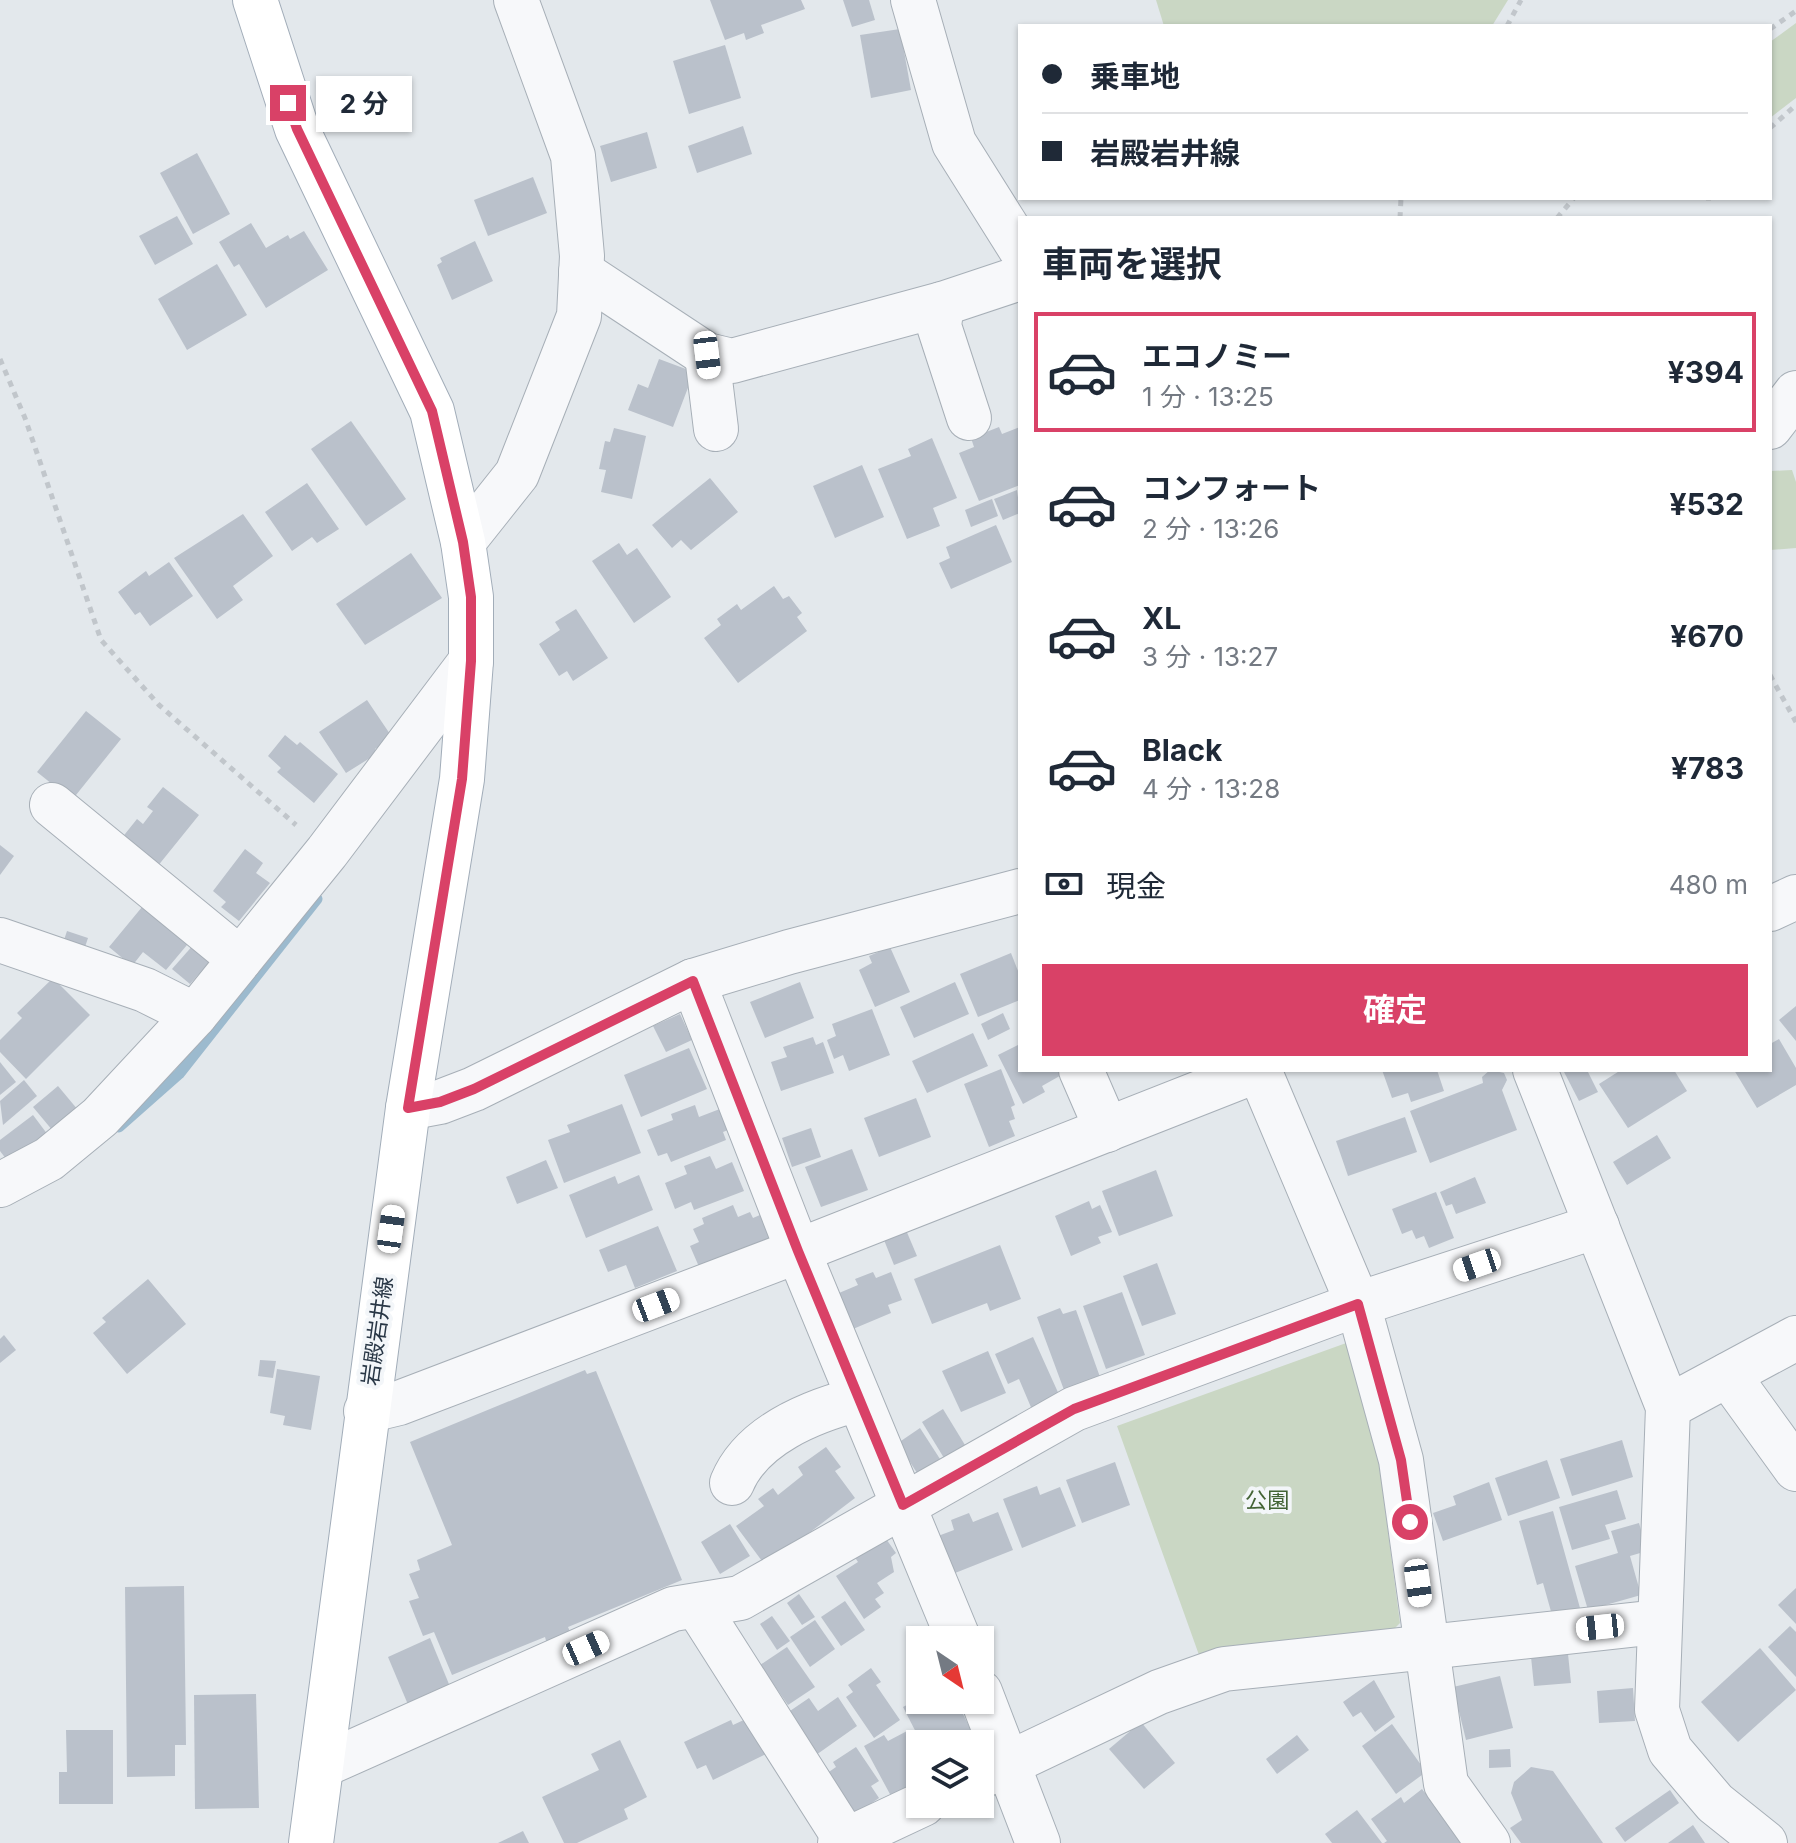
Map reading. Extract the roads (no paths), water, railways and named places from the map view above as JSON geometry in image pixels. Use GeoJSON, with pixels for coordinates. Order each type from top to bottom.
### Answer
{"type":"FeatureCollection","features":[{"type":"Feature","properties":{"kind":"main road","name":"岩殿岩井線"},"geometry":{"type":"LineString","coordinates":[[255,0],[297,129],[432,411],[463,542],[471,597],[471,661],[462,779],[408,1108],[311,1843]]}},
{"type":"Feature","properties":{"kind":"street"},"geometry":{"type":"LineString","coordinates":[[463,542],[517,474],[579,316],[581,272],[573,156],[516,0]]}},
{"type":"Feature","properties":{"kind":"street"},"geometry":{"type":"LineString","coordinates":[[913,0],[954,143],[1018,245]]}},
{"type":"Feature","properties":{"kind":"street"},"geometry":{"type":"LineString","coordinates":[[581,272],[707,355],[732,361],[942,304],[1018,279]]}},
{"type":"Feature","properties":{"kind":"street"},"geometry":{"type":"LineString","coordinates":[[942,304],[939,326],[969,418]]}},
{"type":"Feature","properties":{"kind":"street"},"geometry":{"type":"LineString","coordinates":[[707,355],[716,429]]}},
{"type":"Feature","properties":{"kind":"street"},"geometry":{"type":"LineString","coordinates":[[1772,424],[1796,393]]}},
{"type":"Feature","properties":{"kind":"street"},"geometry":{"type":"LineString","coordinates":[[0,1185],[49,1159],[100,1117],[195,1015],[327,852],[471,661]]}},
{"type":"Feature","properties":{"kind":"street"},"geometry":{"type":"LineString","coordinates":[[52,805],[240,959]]}},
{"type":"Feature","properties":{"kind":"street"},"geometry":{"type":"LineString","coordinates":[[1772,908],[1796,897]]}},
{"type":"Feature","properties":{"kind":"street"},"geometry":{"type":"LineString","coordinates":[[408,1108],[440,1102],[474,1089],[693,981],[789,952],[1015,906]]}},
{"type":"Feature","properties":{"kind":"street"},"geometry":{"type":"LineString","coordinates":[[0,940],[145,990],[195,1015]]}},
{"type":"Feature","properties":{"kind":"street"},"geometry":{"type":"LineString","coordinates":[[693,981],[798,1251],[953,1626]]}},
{"type":"Feature","properties":{"kind":"street"},"geometry":{"type":"LineString","coordinates":[[1082,1072],[1107,1130]]}},
{"type":"Feature","properties":{"kind":"street"},"geometry":{"type":"LineString","coordinates":[[366,1411],[399,1403],[798,1251],[1254,1072]]}},
{"type":"Feature","properties":{"kind":"street"},"geometry":{"type":"LineString","coordinates":[[1260,1072],[1358,1304],[1401,1460],[1446,1784],[1488,1843]]}},
{"type":"Feature","properties":{"kind":"street"},"geometry":{"type":"LineString","coordinates":[[1536,1072],[1668,1407],[1657,1710],[1670,1750],[1715,1803],[1765,1843]]}},
{"type":"Feature","properties":{"kind":"street"},"geometry":{"type":"LineString","coordinates":[[321,1766],[673,1609],[740,1598],[1074,1409],[1358,1304],[1597,1226]]}},
{"type":"Feature","properties":{"kind":"street"},"geometry":{"type":"LineString","coordinates":[[1668,1407],[1796,1338]]}},
{"type":"Feature","properties":{"kind":"street"},"geometry":{"type":"LineString","coordinates":[[1728,1375],[1796,1469]]}},
{"type":"Feature","properties":{"kind":"street"},"geometry":{"type":"LineString","coordinates":[[732,1483],[739,1466],[758,1447],[822,1409],[859,1399]]}},
{"type":"Feature","properties":{"kind":"street"},"geometry":{"type":"LineString","coordinates":[[697,1606],[843,1842],[906,1812]]}},
{"type":"Feature","properties":{"kind":"street"},"geometry":{"type":"LineString","coordinates":[[995,1770],[1159,1692],[1224,1669],[1427,1644],[1658,1622]]}},
{"type":"Feature","properties":{"kind":"street"},"geometry":{"type":"LineString","coordinates":[[984,1714],[995,1770],[1038,1843]]}},
{"type":"Feature","properties":{"kind":"waterway"},"geometry":{"type":"LineString","coordinates":[[119,1127],[179,1074],[317,899]]}},
{"type":"Feature","properties":{"kind":"park label","name":"公園"},"geometry":{"type":"Point","coordinates":[1267,1500]}}]}
